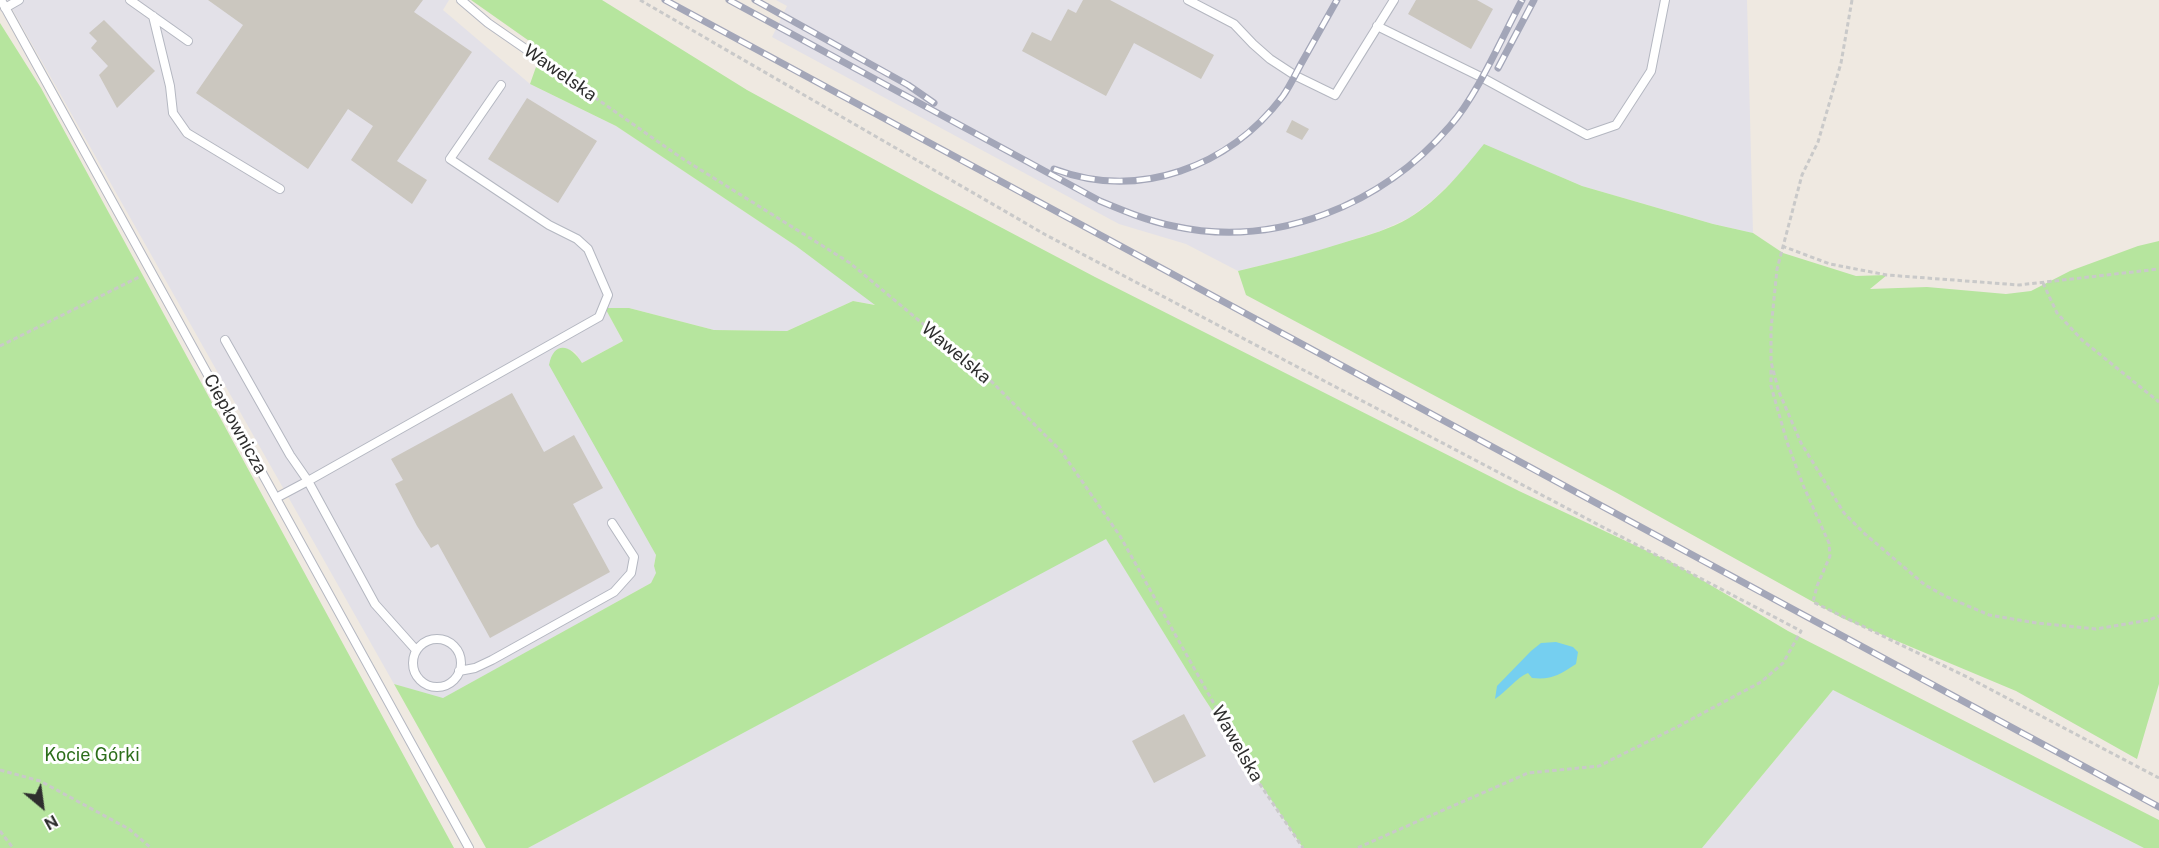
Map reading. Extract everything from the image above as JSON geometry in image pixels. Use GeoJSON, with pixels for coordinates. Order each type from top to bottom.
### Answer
{"type":"FeatureCollection","features":[{"type":"Feature","properties":{"kind":"lane","name":"Ciepłownicza"},"geometry":{"type":"LineString","coordinates":[[1,0],[469,848]]}},
{"type":"Feature","properties":{"kind":"lane"},"geometry":{"type":"LineString","coordinates":[[5,8],[19,0]]}},
{"type":"Feature","properties":{"kind":"lane"},"geometry":{"type":"LineString","coordinates":[[130,0],[188,41]]}},
{"type":"Feature","properties":{"kind":"lane","name":"Wawelska"},"geometry":{"type":"LineString","coordinates":[[460,0],[488,23],[556,70]]}},
{"type":"Feature","properties":{"kind":"lane"},"geometry":{"type":"LineString","coordinates":[[1188,0],[1234,24],[1262,52],[1296,76],[1335,95],[1394,0]]}},
{"type":"Feature","properties":{"kind":"lane"},"geometry":{"type":"LineString","coordinates":[[1377,26],[1481,77],[1587,135],[1617,125],[1651,71],[1665,0]]}},
{"type":"Feature","properties":{"kind":"lane"},"geometry":{"type":"LineString","coordinates":[[153,16],[170,86],[173,113],[187,133],[280,189]]}},
{"type":"Feature","properties":{"kind":"lane"},"geometry":{"type":"LineString","coordinates":[[276,498],[599,317],[608,295],[588,249],[577,239],[549,225],[450,159],[501,85]]}},
{"type":"Feature","properties":{"kind":"lane"},"geometry":{"type":"LineString","coordinates":[[225,340],[290,455],[308,481],[375,604],[416,650]]}},
{"type":"Feature","properties":{"kind":"lane"},"geometry":{"type":"LineString","coordinates":[[459,671],[475,668],[492,660],[614,592],[631,573],[634,557],[612,523]]}},
{"type":"Feature","properties":{"kind":"lane"},"geometry":{"type":"LineString","coordinates":[[429,640],[445,640],[454,646],[459,655],[459,671],[453,680],[444,685],[434,686],[424,682],[414,670],[413,660],[416,650],[429,640]]}},
{"type":"Feature","properties":{"kind":"path"},"geometry":{"type":"LineString","coordinates":[[640,0],[1046,235],[1801,631],[1783,663],[1761,682],[1599,766],[1528,773],[1357,848]]}},
{"type":"Feature","properties":{"kind":"path"},"geometry":{"type":"LineString","coordinates":[[1852,0],[1841,63],[1818,142],[1802,175],[1782,246],[1777,269],[1772,319],[1772,386],[1787,442],[1803,486],[1829,543],[1830,556],[1817,586],[1814,602],[1969,678],[2159,778]]}},
{"type":"Feature","properties":{"kind":"path","name":"Wawelska"},"geometry":{"type":"LineString","coordinates":[[556,70],[680,157],[850,263],[988,378],[1061,451],[1120,536],[1255,777],[1303,848]]}},
{"type":"Feature","properties":{"kind":"path"},"geometry":{"type":"LineString","coordinates":[[1782,246],[1830,264],[1887,274],[2019,285],[2159,269]]}},
{"type":"Feature","properties":{"kind":"path"},"geometry":{"type":"LineString","coordinates":[[0,346],[150,271]]}},
{"type":"Feature","properties":{"kind":"path"},"geometry":{"type":"LineString","coordinates":[[2043,283],[2057,313],[2082,340],[2159,402]]}},
{"type":"Feature","properties":{"kind":"path"},"geometry":{"type":"LineString","coordinates":[[1771,362],[1779,392],[1801,443],[1844,513],[1925,585],[1989,615],[2037,623],[2096,628],[2149,620],[2159,616]]}},
{"type":"Feature","properties":{"kind":"path"},"geometry":{"type":"LineString","coordinates":[[0,770],[40,782],[129,829],[151,848]]}},
{"type":"Feature","properties":{"kind":"path"},"geometry":{"type":"LineString","coordinates":[[0,831],[13,848]]}},
{"type":"Feature","properties":{"kind":"shaded area"},"geometry":{"type":"Polygon","coordinates":[[[7,0],[449,0],[443,10],[530,84],[616,126],[796,246],[877,305],[853,301],[787,331],[714,330],[629,308],[605,308],[623,341],[582,363],[575,352],[564,348],[656,555],[654,566],[657,573],[651,583],[442,699],[394,684],[7,0]]]}},
{"type":"Feature","properties":{"kind":"shaded area"},"geometry":{"type":"Polygon","coordinates":[[[776,0],[1747,0],[1753,233],[1713,224],[1582,186],[1484,145],[1458,176],[1432,201],[1409,218],[1380,231],[1315,252],[1238,271],[1186,244],[1119,224],[772,37],[787,6],[776,0]]]}},
{"type":"Feature","properties":{"kind":"shaded area"},"geometry":{"type":"Polygon","coordinates":[[[1106,538],[1202,695],[1303,848],[528,848],[1106,538]]]}},
{"type":"Feature","properties":{"kind":"shaded area"},"geometry":{"type":"Polygon","coordinates":[[[1833,690],[2144,848],[1702,848],[1833,690]]]}},
{"type":"Feature","properties":{"kind":"green space"},"geometry":{"type":"Polygon","coordinates":[[[471,0],[602,0],[747,90],[1095,277],[1519,491],[1675,564],[1788,631],[2159,820],[2159,848],[2144,848],[1833,690],[1702,848],[1303,848],[1202,695],[1106,539],[528,848],[486,848],[394,684],[443,698],[651,583],[656,573],[654,566],[656,555],[549,365],[551,357],[563,348],[573,352],[582,363],[623,341],[605,308],[629,308],[714,330],[787,331],[853,301],[875,305],[796,246],[616,126],[530,84],[542,50],[471,0]]]}},
{"type":"Feature","properties":{"kind":"green space","name":"Kocie Górki"},"geometry":{"type":"Polygon","coordinates":[[[0,23],[41,88],[454,848],[0,848],[0,23]]]}},
{"type":"Feature","properties":{"kind":"green space"},"geometry":{"type":"Polygon","coordinates":[[[1484,144],[1582,186],[1713,224],[1753,233],[1783,253],[1856,276],[1887,275],[1870,289],[1927,287],[2006,294],[2031,291],[2070,271],[2138,246],[2159,241],[2159,684],[2137,759],[2016,691],[1842,618],[1617,493],[1246,295],[1238,271],[1335,245],[1402,222],[1420,211],[1440,194],[1484,144]]]}},
{"type":"Feature","properties":{"kind":"water"},"geometry":{"type":"Polygon","coordinates":[[[1556,642],[1573,647],[1578,652],[1576,664],[1550,677],[1532,678],[1528,673],[1495,699],[1497,686],[1531,651],[1541,643],[1556,642]]]}},
{"type":"Feature","properties":{"kind":"building"},"geometry":{"type":"Polygon","coordinates":[[[208,0],[423,0],[414,12],[472,52],[397,161],[427,180],[412,204],[351,160],[373,126],[348,109],[308,169],[196,93],[243,25],[208,0]]]}},
{"type":"Feature","properties":{"kind":"building"},"geometry":{"type":"Polygon","coordinates":[[[1083,0],[1110,0],[1214,55],[1201,79],[1134,43],[1106,96],[1022,51],[1032,32],[1051,41],[1068,9],[1076,13],[1083,0]]]}},
{"type":"Feature","properties":{"kind":"building"},"geometry":{"type":"Polygon","coordinates":[[[1416,0],[1477,0],[1493,9],[1471,49],[1408,14],[1416,0]]]}},
{"type":"Feature","properties":{"kind":"building"},"geometry":{"type":"Polygon","coordinates":[[[104,20],[155,71],[117,108],[99,75],[108,66],[91,48],[97,41],[89,33],[104,20]]]}},
{"type":"Feature","properties":{"kind":"building"},"geometry":{"type":"Polygon","coordinates":[[[527,98],[597,141],[558,203],[488,159],[527,98]]]}},
{"type":"Feature","properties":{"kind":"building"},"geometry":{"type":"Polygon","coordinates":[[[1292,120],[1309,129],[1302,140],[1286,132],[1292,120]]]}},
{"type":"Feature","properties":{"kind":"building"},"geometry":{"type":"Polygon","coordinates":[[[512,393],[544,452],[574,435],[603,488],[573,504],[610,572],[490,638],[438,544],[431,548],[417,526],[395,484],[403,480],[391,459],[512,393]]]}},
{"type":"Feature","properties":{"kind":"building"},"geometry":{"type":"Polygon","coordinates":[[[1184,714],[1206,756],[1154,783],[1132,741],[1184,714]]]}},
{"type":"Feature","properties":{"kind":"railway"},"geometry":{"type":"LineString","coordinates":[[665,0],[2159,807]]}},
{"type":"Feature","properties":{"kind":"railway"},"geometry":{"type":"LineString","coordinates":[[729,0],[1100,201],[1154,221],[1212,232],[1250,231],[1288,225],[1325,214],[1360,198],[1393,178],[1423,154],[1460,113],[1480,82],[1522,0]]}},
{"type":"Feature","properties":{"kind":"railway"},"geometry":{"type":"LineString","coordinates":[[755,0],[908,85],[934,103]]}},
{"type":"Feature","properties":{"kind":"railway"},"geometry":{"type":"LineString","coordinates":[[1054,169],[1086,178],[1118,181],[1150,179],[1180,171],[1209,159],[1236,142],[1261,121],[1283,96],[1337,0]]}},
{"type":"Feature","properties":{"kind":"railway"},"geometry":{"type":"LineString","coordinates":[[1498,68],[1534,0]]}}]}
